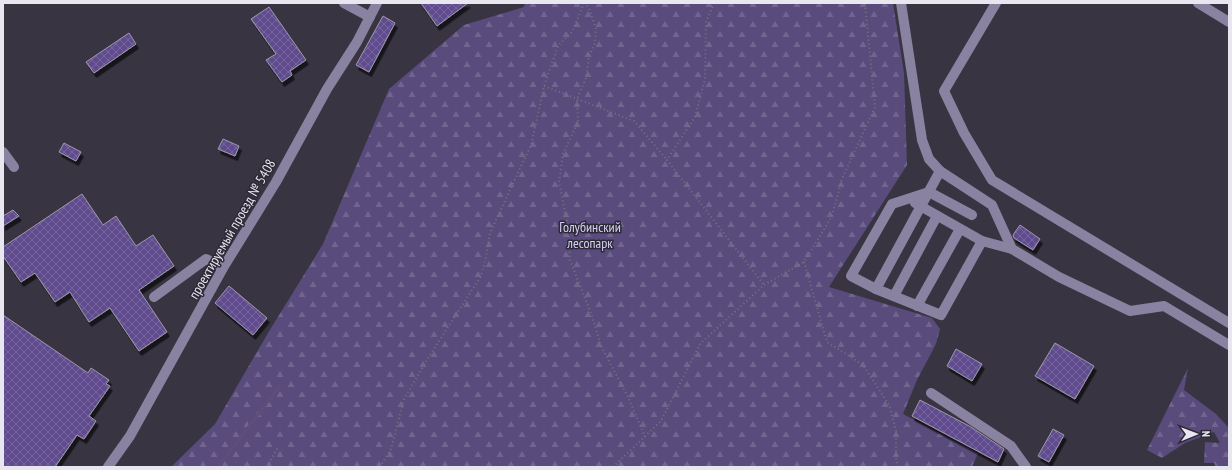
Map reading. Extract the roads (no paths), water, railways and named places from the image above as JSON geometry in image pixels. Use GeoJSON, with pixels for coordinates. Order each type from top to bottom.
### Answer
{"type":"FeatureCollection","features":[{"type":"Feature","properties":{"kind":"street"},"geometry":{"type":"LineString","coordinates":[[344,3],[370,17]]}},
{"type":"Feature","properties":{"kind":"street","name":"проектируемый проезд № 5408"},"geometry":{"type":"LineString","coordinates":[[108,467],[130,436],[223,268],[276,182],[327,89],[357,42],[377,3]]}},
{"type":"Feature","properties":{"kind":"street"},"geometry":{"type":"LineString","coordinates":[[901,3],[922,140],[929,159],[940,171],[992,205],[1012,249]]}},
{"type":"Feature","properties":{"kind":"street"},"geometry":{"type":"LineString","coordinates":[[996,3],[944,92],[964,133],[992,180],[1229,322]]}},
{"type":"Feature","properties":{"kind":"street"},"geometry":{"type":"LineString","coordinates":[[1198,3],[1229,22]]}},
{"type":"Feature","properties":{"kind":"street"},"geometry":{"type":"LineString","coordinates":[[3,152],[14,167]]}},
{"type":"Feature","properties":{"kind":"street"},"geometry":{"type":"LineString","coordinates":[[876,288],[940,171]]}},
{"type":"Feature","properties":{"kind":"street"},"geometry":{"type":"LineString","coordinates":[[972,215],[929,192],[892,204],[851,276],[917,306],[941,315],[982,241]]}},
{"type":"Feature","properties":{"kind":"street"},"geometry":{"type":"LineString","coordinates":[[907,199],[982,241],[1012,249],[1059,277],[1130,311],[1164,306],[1229,345]]}},
{"type":"Feature","properties":{"kind":"street"},"geometry":{"type":"LineString","coordinates":[[894,296],[937,216]]}},
{"type":"Feature","properties":{"kind":"street"},"geometry":{"type":"LineString","coordinates":[[917,306],[960,229]]}},
{"type":"Feature","properties":{"kind":"street"},"geometry":{"type":"LineString","coordinates":[[154,297],[206,259],[223,268]]}},
{"type":"Feature","properties":{"kind":"street"},"geometry":{"type":"LineString","coordinates":[[931,393],[1011,446],[1026,467]]}},
{"type":"Feature","properties":{"kind":"waterway"},"geometry":{"type":"LineString","coordinates":[[218,467],[279,387]]}},
{"type":"Feature","properties":{"kind":"park label","name":"Голубинский лесопарк"},"geometry":{"type":"Point","coordinates":[590,236]}}]}
